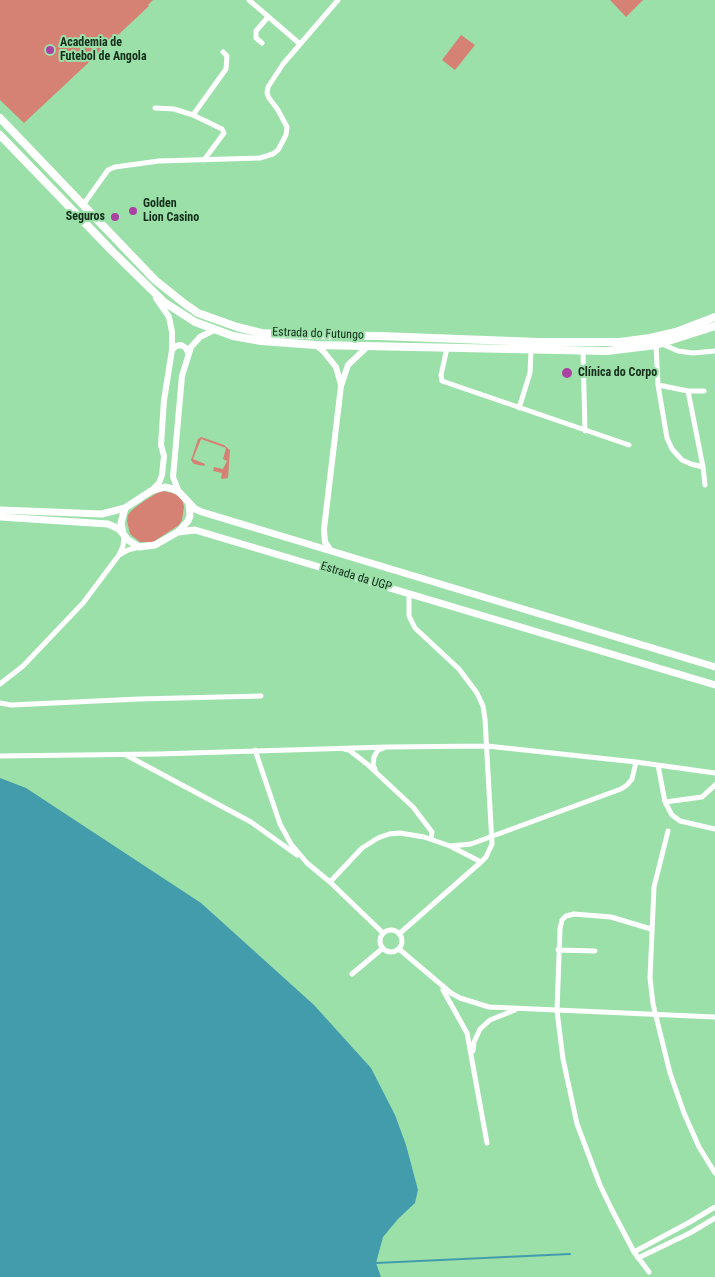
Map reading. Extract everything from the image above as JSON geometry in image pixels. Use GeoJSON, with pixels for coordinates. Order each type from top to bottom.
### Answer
{"type":"FeatureCollection","features":[{"type":"Feature","properties":{"kind":"main road","name":"Estrada do Futungo"},"geometry":{"type":"LineString","coordinates":[[0,118],[155,280],[198,313],[237,327],[262,333],[539,342],[620,342],[676,332],[715,317]]}},
{"type":"Feature","properties":{"kind":"main road","name":"Estrada do Futungo"},"geometry":{"type":"LineString","coordinates":[[0,134],[150,289],[180,314],[214,330],[260,342],[316,345],[607,351],[659,344],[715,326]]}},
{"type":"Feature","properties":{"kind":"main road"},"geometry":{"type":"LineString","coordinates":[[0,510],[102,514],[125,508],[151,491],[165,488],[172,489],[180,493],[190,504],[202,512],[715,667]]}},
{"type":"Feature","properties":{"kind":"main road"},"geometry":{"type":"LineString","coordinates":[[178,532],[188,521],[190,504]]}},
{"type":"Feature","properties":{"kind":"main road"},"geometry":{"type":"LineString","coordinates":[[124,535],[121,523],[125,508]]}},
{"type":"Feature","properties":{"kind":"main road"},"geometry":{"type":"LineString","coordinates":[[0,517],[108,524],[119,530],[133,544],[139,547]]}},
{"type":"Feature","properties":{"kind":"main road","name":"Estrada da UGP"},"geometry":{"type":"LineString","coordinates":[[139,547],[155,545],[178,532],[195,530],[209,533],[715,685]]}},
{"type":"Feature","properties":{"kind":"street"},"geometry":{"type":"LineString","coordinates":[[249,0],[300,44]]}},
{"type":"Feature","properties":{"kind":"street"},"geometry":{"type":"LineString","coordinates":[[83,204],[108,170],[115,167],[160,161],[260,158],[273,154],[278,150],[286,135],[287,127],[269,98],[267,93],[268,87],[283,64],[338,0]]}},
{"type":"Feature","properties":{"kind":"street"},"geometry":{"type":"LineString","coordinates":[[262,43],[256,38],[256,32],[268,17]]}},
{"type":"Feature","properties":{"kind":"street"},"geometry":{"type":"LineString","coordinates":[[193,114],[226,69],[227,56],[223,52]]}},
{"type":"Feature","properties":{"kind":"street"},"geometry":{"type":"LineString","coordinates":[[155,108],[193,114],[224,131],[204,160]]}},
{"type":"Feature","properties":{"kind":"street"},"geometry":{"type":"LineString","coordinates":[[150,289],[169,318],[172,332],[172,350],[164,400],[161,445],[164,456],[162,475],[159,483],[151,491]]}},
{"type":"Feature","properties":{"kind":"street"},"geometry":{"type":"LineString","coordinates":[[180,493],[173,477],[173,461],[176,449],[182,376],[188,353],[196,340],[214,330]]}},
{"type":"Feature","properties":{"kind":"street"},"geometry":{"type":"LineString","coordinates":[[703,467],[682,460],[672,449],[666,438],[658,385],[659,344],[678,351],[693,353],[715,350]]}},
{"type":"Feature","properties":{"kind":"street"},"geometry":{"type":"LineString","coordinates":[[172,350],[176,346],[181,345],[186,348],[188,353]]}},
{"type":"Feature","properties":{"kind":"street"},"geometry":{"type":"LineString","coordinates":[[316,345],[336,367],[342,386]]}},
{"type":"Feature","properties":{"kind":"street"},"geometry":{"type":"LineString","coordinates":[[331,551],[325,542],[324,529],[342,386],[348,364],[367,347]]}},
{"type":"Feature","properties":{"kind":"street"},"geometry":{"type":"LineString","coordinates":[[448,348],[441,376],[442,381],[629,445]]}},
{"type":"Feature","properties":{"kind":"street"},"geometry":{"type":"LineString","coordinates":[[519,408],[530,374],[531,350]]}},
{"type":"Feature","properties":{"kind":"street"},"geometry":{"type":"LineString","coordinates":[[584,351],[585,431]]}},
{"type":"Feature","properties":{"kind":"street"},"geometry":{"type":"LineString","coordinates":[[658,385],[688,391],[704,391]]}},
{"type":"Feature","properties":{"kind":"street"},"geometry":{"type":"LineString","coordinates":[[688,391],[706,486]]}},
{"type":"Feature","properties":{"kind":"street"},"geometry":{"type":"LineString","coordinates":[[306,543],[312,544],[318,540],[324,529]]}},
{"type":"Feature","properties":{"kind":"street"},"geometry":{"type":"LineString","coordinates":[[1,684],[23,666],[62,626],[103,578],[119,555],[123,546],[124,535]]}},
{"type":"Feature","properties":{"kind":"street"},"geometry":{"type":"LineString","coordinates":[[119,555],[139,547]]}},
{"type":"Feature","properties":{"kind":"street"},"geometry":{"type":"LineString","coordinates":[[399,934],[481,862],[492,844],[483,706],[477,693],[459,669],[415,628],[409,616],[409,593]]}},
{"type":"Feature","properties":{"kind":"street"},"geometry":{"type":"LineString","coordinates":[[0,697],[3,703],[261,696]]}},
{"type":"Feature","properties":{"kind":"street"},"geometry":{"type":"LineString","coordinates":[[0,756],[487,746],[636,762],[715,773]]}},
{"type":"Feature","properties":{"kind":"street"},"geometry":{"type":"LineString","coordinates":[[376,773],[373,765],[374,757],[378,750],[387,747]]}},
{"type":"Feature","properties":{"kind":"street"},"geometry":{"type":"LineString","coordinates":[[340,748],[349,750],[356,755],[413,807],[432,832],[430,839]]}},
{"type":"Feature","properties":{"kind":"street"},"geometry":{"type":"LineString","coordinates":[[255,750],[280,824],[291,844],[307,863]]}},
{"type":"Feature","properties":{"kind":"street"},"geometry":{"type":"LineString","coordinates":[[125,754],[251,822],[285,845],[330,882],[383,933]]}},
{"type":"Feature","properties":{"kind":"street"},"geometry":{"type":"LineString","coordinates":[[450,846],[471,844],[622,789],[632,779],[636,762]]}},
{"type":"Feature","properties":{"kind":"street"},"geometry":{"type":"LineString","coordinates":[[658,765],[665,802],[670,812],[680,821],[715,829]]}},
{"type":"Feature","properties":{"kind":"street"},"geometry":{"type":"LineString","coordinates":[[665,802],[702,797],[715,785]]}},
{"type":"Feature","properties":{"kind":"street"},"geometry":{"type":"LineString","coordinates":[[668,831],[654,887],[650,978],[655,1014],[670,1073],[684,1114],[699,1147],[715,1173]]}},
{"type":"Feature","properties":{"kind":"street"},"geometry":{"type":"LineString","coordinates":[[330,882],[362,848],[378,838],[389,834],[400,833],[430,839],[450,846],[481,862]]}},
{"type":"Feature","properties":{"kind":"street"},"geometry":{"type":"LineString","coordinates":[[649,1272],[634,1252],[600,1185],[577,1124],[563,1059],[557,1011],[558,950],[562,920],[566,916],[574,914],[612,917],[651,929]]}},
{"type":"Feature","properties":{"kind":"street"},"geometry":{"type":"LineString","coordinates":[[389,930],[399,934],[402,943],[396,951],[389,952],[383,948],[380,939],[383,933],[389,930]]}},
{"type":"Feature","properties":{"kind":"street"},"geometry":{"type":"LineString","coordinates":[[352,974],[383,948]]}},
{"type":"Feature","properties":{"kind":"street"},"geometry":{"type":"LineString","coordinates":[[398,948],[442,987],[460,998],[479,1005],[557,1011],[715,1017]]}},
{"type":"Feature","properties":{"kind":"street"},"geometry":{"type":"LineString","coordinates":[[558,950],[595,951]]}},
{"type":"Feature","properties":{"kind":"street"},"geometry":{"type":"LineString","coordinates":[[442,987],[467,1034],[473,1058],[487,1143]]}},
{"type":"Feature","properties":{"kind":"street"},"geometry":{"type":"LineString","coordinates":[[473,1058],[474,1042],[480,1029],[490,1020],[518,1008]]}},
{"type":"Feature","properties":{"kind":"street"},"geometry":{"type":"LineString","coordinates":[[634,1252],[715,1207]]}},
{"type":"Feature","properties":{"kind":"street"},"geometry":{"type":"LineString","coordinates":[[638,1258],[690,1233],[715,1218]]}},
{"type":"Feature","properties":{"kind":"shaded area","name":"Academia de Futebol de Angola"},"geometry":{"type":"Polygon","coordinates":[[[0,0],[153,0],[149,6],[24,123],[0,100],[0,0]]]}},
{"type":"Feature","properties":{"kind":"shaded area"},"geometry":{"type":"Polygon","coordinates":[[[610,0],[643,0],[626,17],[610,0]]]}},
{"type":"Feature","properties":{"kind":"shaded area"},"geometry":{"type":"Polygon","coordinates":[[[461,35],[475,45],[455,70],[442,60],[461,35]]]}},
{"type":"Feature","properties":{"kind":"shaded area"},"geometry":{"type":"Polygon","coordinates":[[[201,437],[224,445],[230,450],[228,478],[222,479],[222,473],[213,471],[214,467],[223,469],[227,461],[223,459],[226,448],[201,439],[193,459],[205,464],[204,466],[194,464],[191,460],[198,439],[201,437]]]}},
{"type":"Feature","properties":{"kind":"shaded area"},"geometry":{"type":"Polygon","coordinates":[[[163,491],[176,494],[182,499],[184,507],[182,520],[179,525],[153,542],[140,542],[130,534],[127,521],[128,515],[144,501],[163,491]]]}},
{"type":"Feature","properties":{"kind":"water"},"geometry":{"type":"Polygon","coordinates":[[[0,778],[26,788],[201,903],[314,1005],[371,1068],[395,1115],[406,1145],[418,1190],[415,1203],[383,1237],[376,1263],[381,1277],[0,1277],[0,778]]]}},
{"type":"Feature","properties":{"kind":"waterway"},"geometry":{"type":"LineString","coordinates":[[376,1263],[570,1254]]}},
{"type":"Feature","properties":{"kind":"place","name":"Academia de Futebol de Angola"},"geometry":{"type":"Point","coordinates":[50,50]}},
{"type":"Feature","properties":{"kind":"place","name":"Golden Lion Casino"},"geometry":{"type":"Point","coordinates":[133,211]}},
{"type":"Feature","properties":{"kind":"place","name":"Seguros"},"geometry":{"type":"Point","coordinates":[115,217]}},
{"type":"Feature","properties":{"kind":"place","name":"Clínica do Corpo"},"geometry":{"type":"Point","coordinates":[567,373]}}]}
